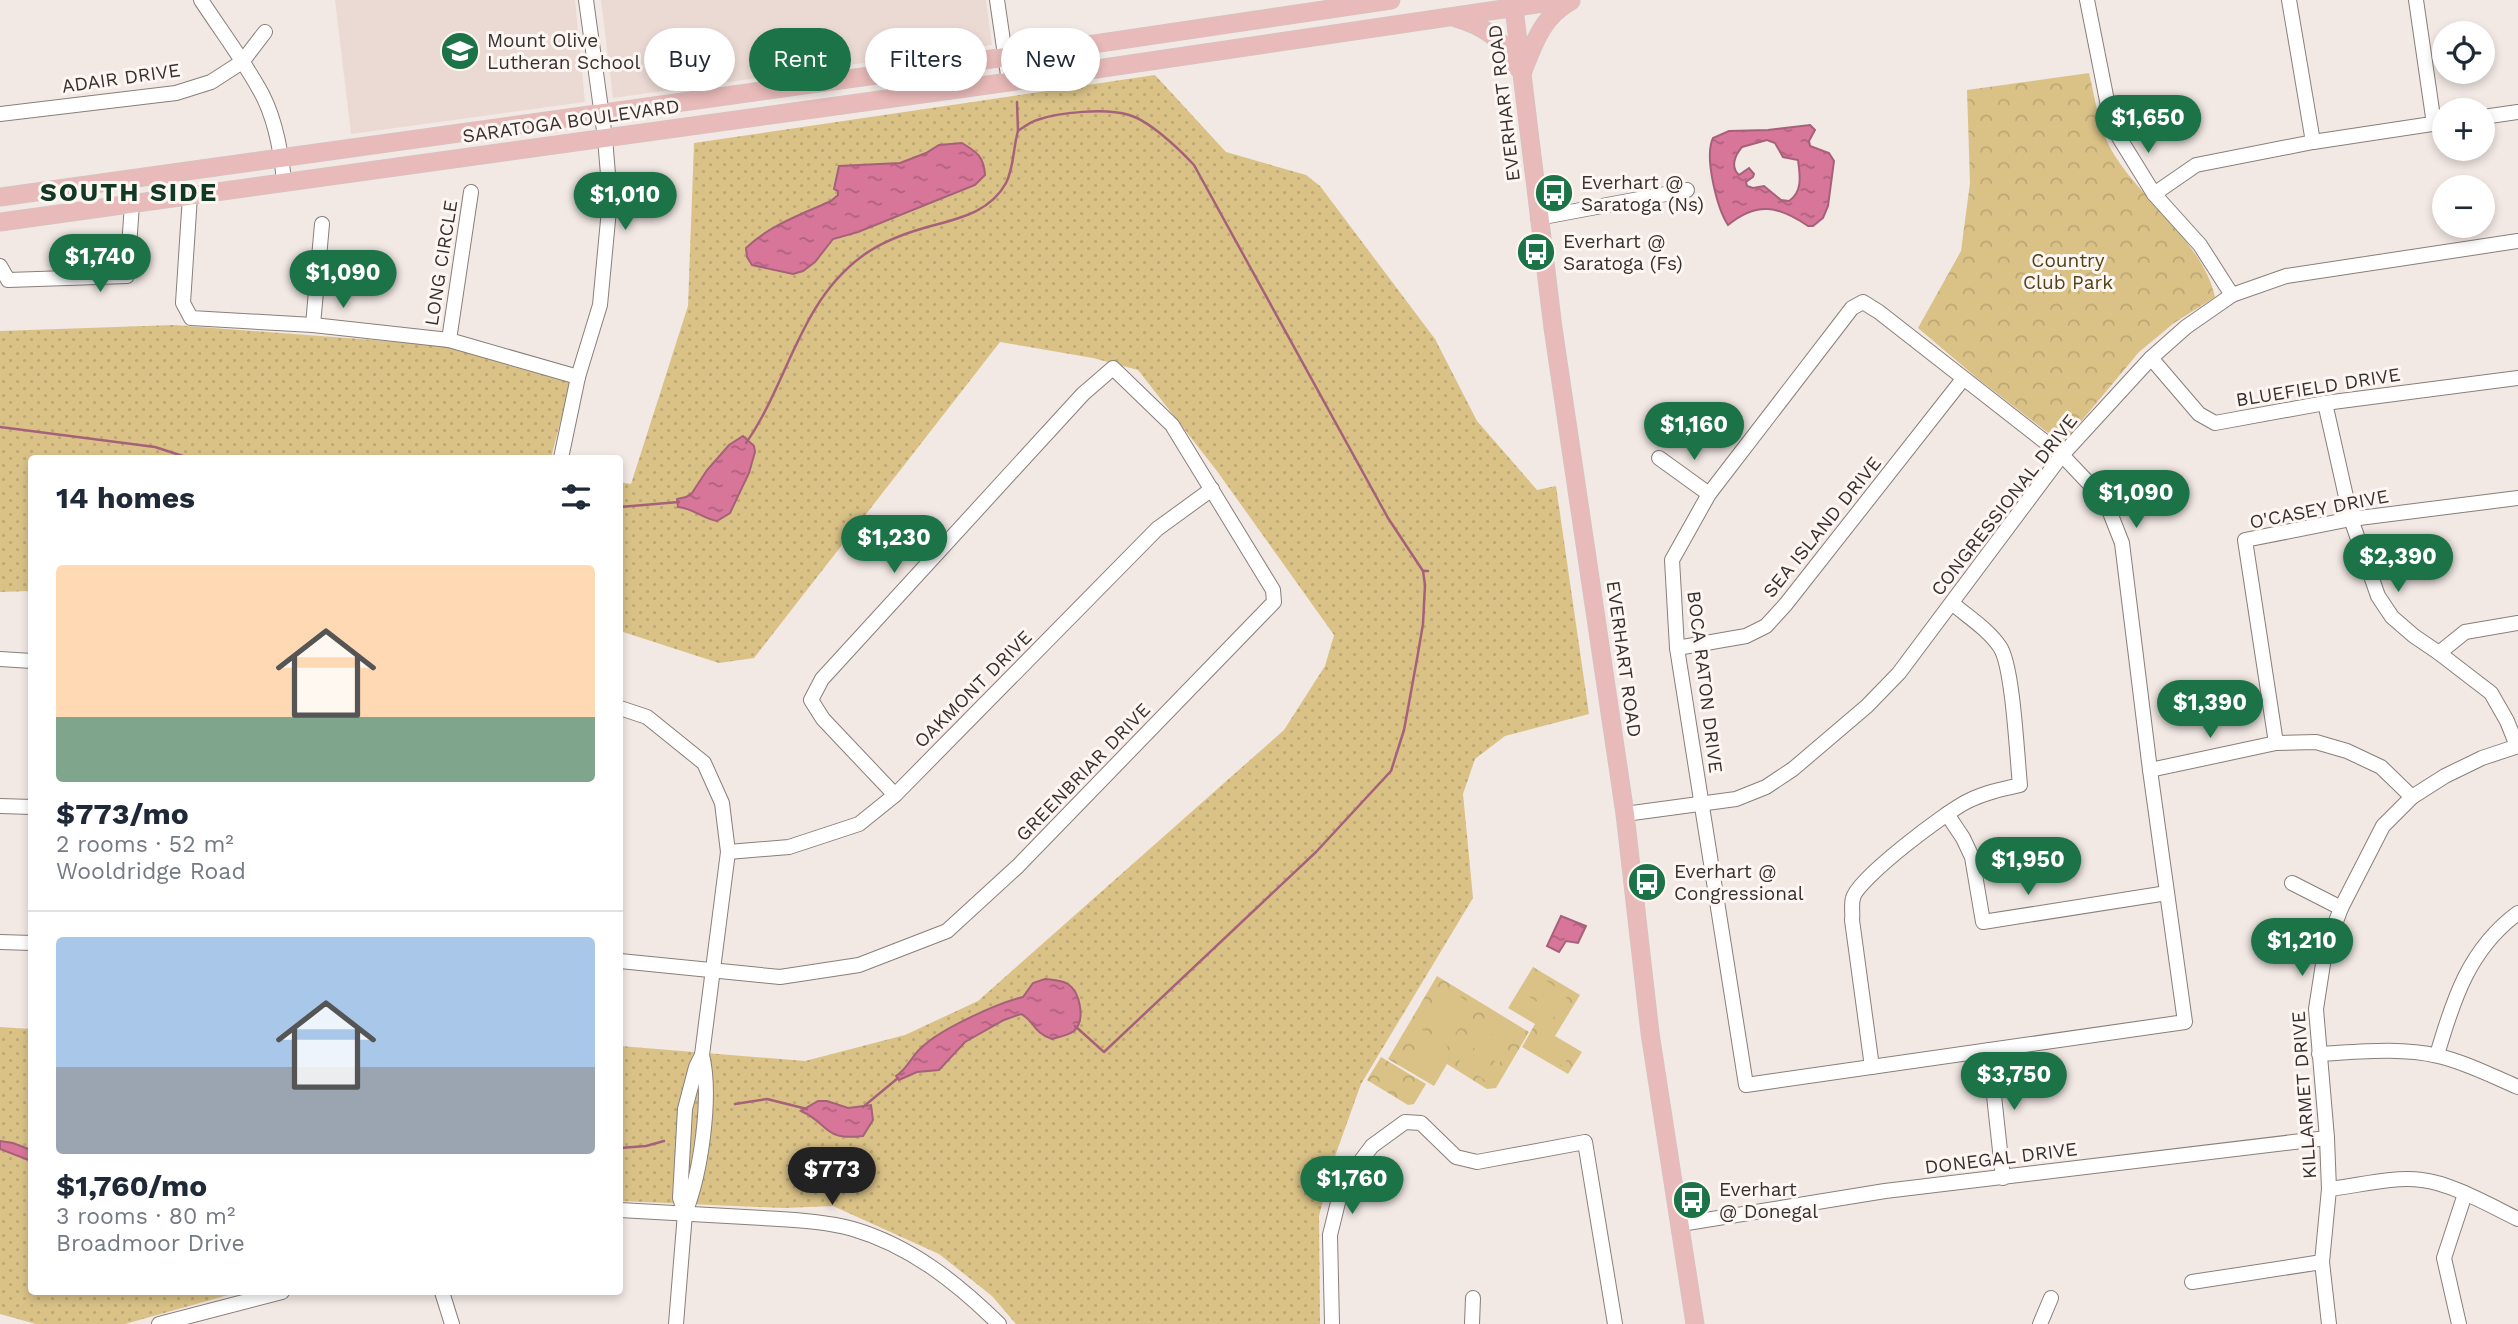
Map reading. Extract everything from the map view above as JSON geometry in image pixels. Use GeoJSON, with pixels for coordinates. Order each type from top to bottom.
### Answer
{"type":"FeatureCollection","features":[{"type":"Feature","properties":{"kind":"main road","name":"SARATOGA BOULEVARD"},"geometry":{"type":"LineString","coordinates":[[1100,43],[1391,0]]}},
{"type":"Feature","properties":{"kind":"main road","name":"SARATOGA BOULEVARD"},"geometry":{"type":"LineString","coordinates":[[1100,69],[1452,17],[1514,4],[1564,0]]}},
{"type":"Feature","properties":{"kind":"main road"},"geometry":{"type":"LineString","coordinates":[[1522,75],[1542,26],[1553,13],[1573,0]]}},
{"type":"Feature","properties":{"kind":"main road","name":"EVERHART ROAD"},"geometry":{"type":"LineString","coordinates":[[1514,4],[1538,218],[1625,814],[1650,1033],[1695,1324]]}},
{"type":"Feature","properties":{"kind":"main road"},"geometry":{"type":"LineString","coordinates":[[1452,17],[1474,23],[1493,35],[1507,48],[1522,75]]}},
{"type":"Feature","properties":{"kind":"main road","name":"SARATOGA BOULEVARD"},"geometry":{"type":"LineString","coordinates":[[0,197],[1001,58]]}},
{"type":"Feature","properties":{"kind":"main road","name":"SARATOGA BOULEVARD"},"geometry":{"type":"LineString","coordinates":[[0,222],[1001,83]]}},
{"type":"Feature","properties":{"kind":"main road"},"geometry":{"type":"LineString","coordinates":[[0,207],[41,201],[81,185]]}},
{"type":"Feature","properties":{"kind":"street"},"geometry":{"type":"LineString","coordinates":[[201,0],[259,88],[273,122],[285,181]]}},
{"type":"Feature","properties":{"kind":"street"},"geometry":{"type":"LineString","coordinates":[[562,455],[578,377],[600,305],[610,199],[605,138],[586,0]]}},
{"type":"Feature","properties":{"kind":"street"},"geometry":{"type":"LineString","coordinates":[[997,0],[1001,28]]}},
{"type":"Feature","properties":{"kind":"street"},"geometry":{"type":"LineString","coordinates":[[2087,0],[2112,126],[2154,194],[2200,245],[2232,295]]}},
{"type":"Feature","properties":{"kind":"street"},"geometry":{"type":"LineString","coordinates":[[2289,0],[2314,142]]}},
{"type":"Feature","properties":{"kind":"street"},"geometry":{"type":"LineString","coordinates":[[2416,0],[2434,98]]}},
{"type":"Feature","properties":{"kind":"street","name":"ADAIR DRIVE"},"geometry":{"type":"LineString","coordinates":[[0,114],[176,93],[211,82],[242,62],[265,32]]}},
{"type":"Feature","properties":{"kind":"street"},"geometry":{"type":"LineString","coordinates":[[2495,115],[2518,112]]}},
{"type":"Feature","properties":{"kind":"street"},"geometry":{"type":"LineString","coordinates":[[2154,194],[2196,165],[2314,142],[2432,124]]}},
{"type":"Feature","properties":{"kind":"street"},"geometry":{"type":"LineString","coordinates":[[1538,218],[1687,190]]}},
{"type":"Feature","properties":{"kind":"street","name":"LONG CIRCLE"},"geometry":{"type":"LineString","coordinates":[[449,340],[471,192]]}},
{"type":"Feature","properties":{"kind":"street"},"geometry":{"type":"LineString","coordinates":[[190,196],[183,303],[191,318],[313,325],[449,340],[578,377]]}},
{"type":"Feature","properties":{"kind":"street"},"geometry":{"type":"LineString","coordinates":[[0,266],[8,280],[127,276],[132,204]]}},
{"type":"Feature","properties":{"kind":"street"},"geometry":{"type":"LineString","coordinates":[[313,325],[322,224]]}},
{"type":"Feature","properties":{"kind":"street","name":"CONGRESSIONAL DRIVE"},"geometry":{"type":"LineString","coordinates":[[1625,814],[1736,799],[1766,787],[1793,769],[1867,706],[1899,673],[2062,455],[2151,358],[2186,327],[2232,295],[2286,276],[2518,242]]}},
{"type":"Feature","properties":{"kind":"street","name":"BOCA RATON DRIVE"},"geometry":{"type":"LineString","coordinates":[[1872,1067],[1746,1085],[1677,648],[1672,560],[1709,494],[1852,308],[1863,302],[1879,312],[1963,379]]}},
{"type":"Feature","properties":{"kind":"street","name":"BLUEFIELD DRIVE"},"geometry":{"type":"LineString","coordinates":[[2151,358],[2199,414],[2215,423],[2325,403],[2518,378]]}},
{"type":"Feature","properties":{"kind":"street","name":"GREENBRIAR DRIVE"},"geometry":{"type":"LineString","coordinates":[[623,961],[780,977],[859,965],[947,931],[1018,866],[1274,602],[1273,590],[1172,425],[1112,368],[1083,394],[822,679],[811,700],[823,719],[895,795]]}},
{"type":"Feature","properties":{"kind":"street"},"geometry":{"type":"LineString","coordinates":[[1952,603],[1990,635],[2002,649],[2008,670],[2020,785],[1965,802],[1947,814],[1873,873],[1853,897],[1852,920],[1872,1067],[2185,1022],[2122,543],[2109,510],[2098,493],[2062,455],[1963,379]]}},
{"type":"Feature","properties":{"kind":"street","name":"SEA ISLAND DRIVE"},"geometry":{"type":"LineString","coordinates":[[1677,648],[1746,636],[1766,626],[1963,379]]}},
{"type":"Feature","properties":{"kind":"street"},"geometry":{"type":"LineString","coordinates":[[2325,403],[2351,519],[2378,596],[2392,617],[2490,693],[2518,746]]}},
{"type":"Feature","properties":{"kind":"street"},"geometry":{"type":"LineString","coordinates":[[1659,458],[1709,494]]}},
{"type":"Feature","properties":{"kind":"street","name":"OAKMONT DRIVE"},"geometry":{"type":"LineString","coordinates":[[728,852],[789,847],[859,824],[895,795],[1157,529],[1212,489]]}},
{"type":"Feature","properties":{"kind":"street","name":"O'CASEY DRIVE"},"geometry":{"type":"LineString","coordinates":[[2276,743],[2245,540],[2351,519],[2518,498]]}},
{"type":"Feature","properties":{"kind":"street"},"geometry":{"type":"LineString","coordinates":[[2439,653],[2465,632],[2518,623]]}},
{"type":"Feature","properties":{"kind":"street"},"geometry":{"type":"LineString","coordinates":[[0,659],[28,660]]}},
{"type":"Feature","properties":{"kind":"street"},"geometry":{"type":"LineString","coordinates":[[623,709],[647,717],[704,763],[722,803],[728,852],[702,1055],[696,1066],[685,1109],[680,1198],[685,1213]]}},
{"type":"Feature","properties":{"kind":"street"},"geometry":{"type":"LineString","coordinates":[[2150,770],[2276,743],[2316,742],[2347,751],[2381,767],[2412,797]]}},
{"type":"Feature","properties":{"kind":"street","name":"KILLARMET DRIVE"},"geometry":{"type":"LineString","coordinates":[[2329,1324],[2322,1262],[2329,1189],[2327,1138],[2316,1009],[2325,951],[2342,908],[2383,826],[2412,797],[2445,776],[2482,758],[2518,746]]}},
{"type":"Feature","properties":{"kind":"street"},"geometry":{"type":"LineString","coordinates":[[0,806],[28,807]]}},
{"type":"Feature","properties":{"kind":"street"},"geometry":{"type":"LineString","coordinates":[[1947,814],[1972,858],[1983,922],[2167,893]]}},
{"type":"Feature","properties":{"kind":"street"},"geometry":{"type":"LineString","coordinates":[[2292,883],[2342,908]]}},
{"type":"Feature","properties":{"kind":"street"},"geometry":{"type":"LineString","coordinates":[[2437,1055],[2452,1002],[2469,968],[2495,932],[2518,913]]}},
{"type":"Feature","properties":{"kind":"street"},"geometry":{"type":"LineString","coordinates":[[0,942],[28,943]]}},
{"type":"Feature","properties":{"kind":"street"},"geometry":{"type":"LineString","coordinates":[[1989,1050],[2003,1178]]}},
{"type":"Feature","properties":{"kind":"street"},"geometry":{"type":"LineString","coordinates":[[2319,1054],[2385,1051],[2437,1055],[2518,1087]]}},
{"type":"Feature","properties":{"kind":"street"},"geometry":{"type":"LineString","coordinates":[[676,1324],[685,1213],[691,1197],[705,1114],[705,1067],[702,1055]]}},
{"type":"Feature","properties":{"kind":"street"},"geometry":{"type":"LineString","coordinates":[[1332,1324],[1329,1235],[1342,1186],[1372,1146],[1405,1122],[1420,1124],[1456,1157],[1477,1162],[1585,1142],[1615,1324]]}},
{"type":"Feature","properties":{"kind":"street","name":"DONEGAL DRIVE"},"geometry":{"type":"LineString","coordinates":[[1681,1224],[1885,1191],[2327,1138]]}},
{"type":"Feature","properties":{"kind":"street"},"geometry":{"type":"LineString","coordinates":[[2329,1189],[2424,1180],[2465,1194],[2518,1219]]}},
{"type":"Feature","properties":{"kind":"street"},"geometry":{"type":"LineString","coordinates":[[2459,1324],[2444,1258],[2465,1194]]}},
{"type":"Feature","properties":{"kind":"street"},"geometry":{"type":"LineString","coordinates":[[623,1210],[805,1221],[852,1229],[886,1241],[916,1256],[947,1277],[999,1324]]}},
{"type":"Feature","properties":{"kind":"street"},"geometry":{"type":"LineString","coordinates":[[2192,1282],[2322,1262]]}},
{"type":"Feature","properties":{"kind":"street"},"geometry":{"type":"LineString","coordinates":[[165,1323],[271,1295]]}},
{"type":"Feature","properties":{"kind":"street"},"geometry":{"type":"LineString","coordinates":[[443,1295],[452,1324]]}},
{"type":"Feature","properties":{"kind":"street"},"geometry":{"type":"LineString","coordinates":[[1472,1324],[1473,1298]]}},
{"type":"Feature","properties":{"kind":"street"},"geometry":{"type":"LineString","coordinates":[[2040,1324],[2050,1298]]}},
{"type":"Feature","properties":{"kind":"shaded area","name":"Mount Olive Lutheran School"},"geometry":{"type":"Polygon","coordinates":[[[335,0],[575,0],[585,102],[351,134],[335,0]]]}},
{"type":"Feature","properties":{"kind":"shaded area"},"geometry":{"type":"Polygon","coordinates":[[[601,0],[986,0],[992,45],[987,46],[987,28],[865,28],[865,63],[851,65],[851,28],[749,28],[749,79],[735,81],[735,28],[644,28],[644,91],[663,91],[613,98],[601,0]]]}},
{"type":"Feature","properties":{"kind":"green space","name":"Country Club Park"},"geometry":{"type":"Polygon","coordinates":[[[2089,73],[2105,137],[2115,156],[2186,241],[2208,277],[2215,297],[2174,323],[2139,352],[2068,437],[2060,442],[1918,328],[1961,251],[1970,183],[1967,90],[2089,73]]]}},
{"type":"Feature","properties":{"kind":"green space"},"geometry":{"type":"Polygon","coordinates":[[[1155,75],[1226,152],[1306,175],[1320,186],[1435,339],[1477,421],[1537,490],[1556,486],[1589,714],[1505,736],[1475,759],[1463,794],[1473,898],[1361,1084],[1334,1159],[1319,1216],[1320,1324],[1016,1324],[992,1296],[939,1254],[833,1206],[784,1208],[623,1201],[623,1046],[805,1061],[905,1035],[978,1001],[1284,730],[1325,666],[1334,635],[1217,471],[1138,370],[1093,358],[1000,342],[754,658],[719,663],[623,632],[623,483],[631,484],[688,306],[694,143],[1047,91],[1100,91],[1100,83],[1155,75]]]}},
{"type":"Feature","properties":{"kind":"green space"},"geometry":{"type":"Polygon","coordinates":[[[174,325],[440,345],[571,381],[552,455],[28,455],[28,591],[0,592],[0,331],[174,325]]]}},
{"type":"Feature","properties":{"kind":"green space"},"geometry":{"type":"Polygon","coordinates":[[[1533,967],[1580,995],[1555,1036],[1582,1052],[1568,1074],[1522,1047],[1535,1024],[1508,1008],[1533,967]]]}},
{"type":"Feature","properties":{"kind":"green space"},"geometry":{"type":"Polygon","coordinates":[[[1437,976],[1529,1032],[1496,1088],[1487,1089],[1447,1064],[1434,1086],[1388,1059],[1437,976]]]}},
{"type":"Feature","properties":{"kind":"green space"},"geometry":{"type":"Polygon","coordinates":[[[1538,976],[1568,995],[1559,1008],[1529,990],[1538,976]]]}},
{"type":"Feature","properties":{"kind":"green space"},"geometry":{"type":"Polygon","coordinates":[[[1442,986],[1472,1004],[1464,1018],[1434,999],[1442,986]]]}},
{"type":"Feature","properties":{"kind":"green space"},"geometry":{"type":"Polygon","coordinates":[[[1526,995],[1556,1013],[1548,1027],[1518,1008],[1526,995]]]}},
{"type":"Feature","properties":{"kind":"green space"},"geometry":{"type":"Polygon","coordinates":[[[1432,1004],[1462,1023],[1454,1036],[1424,1018],[1432,1004]]]}},
{"type":"Feature","properties":{"kind":"green space"},"geometry":{"type":"Polygon","coordinates":[[[1488,1014],[1518,1032],[1509,1045],[1479,1027],[1488,1014]]]}},
{"type":"Feature","properties":{"kind":"green space"},"geometry":{"type":"Polygon","coordinates":[[[0,1027],[28,1029],[28,1295],[228,1295],[125,1324],[36,1324],[0,1314],[0,1027]]]}},
{"type":"Feature","properties":{"kind":"green space"},"geometry":{"type":"Polygon","coordinates":[[[1418,1027],[1448,1046],[1439,1059],[1409,1040],[1418,1027]]]}},
{"type":"Feature","properties":{"kind":"green space"},"geometry":{"type":"Polygon","coordinates":[[[1477,1032],[1507,1050],[1499,1064],[1469,1045],[1477,1032]]]}},
{"type":"Feature","properties":{"kind":"green space"},"geometry":{"type":"Polygon","coordinates":[[[1541,1034],[1571,1052],[1563,1066],[1533,1047],[1541,1034]]]}},
{"type":"Feature","properties":{"kind":"green space"},"geometry":{"type":"Polygon","coordinates":[[[1407,1046],[1437,1064],[1429,1077],[1399,1059],[1407,1046]]]}},
{"type":"Feature","properties":{"kind":"green space"},"geometry":{"type":"Polygon","coordinates":[[[1466,1050],[1496,1068],[1488,1082],[1458,1063],[1466,1050]]]}},
{"type":"Feature","properties":{"kind":"green space"},"geometry":{"type":"Polygon","coordinates":[[[1381,1057],[1426,1084],[1414,1104],[1408,1105],[1367,1080],[1381,1057]]]}},
{"type":"Feature","properties":{"kind":"water"},"geometry":{"type":"Polygon","coordinates":[[[1810,125],[1815,130],[1809,141],[1810,146],[1829,153],[1834,161],[1828,206],[1823,218],[1813,226],[1768,209],[1749,212],[1728,225],[1724,217],[1711,169],[1713,138],[1729,131],[1810,125]],[[1767,140],[1742,147],[1734,165],[1739,175],[1749,168],[1754,174],[1746,182],[1747,186],[1764,186],[1781,200],[1789,201],[1799,188],[1798,160],[1783,157],[1775,143],[1767,140]]]}},
{"type":"Feature","properties":{"kind":"water"},"geometry":{"type":"Polygon","coordinates":[[[962,143],[976,152],[983,164],[985,175],[975,185],[858,232],[833,239],[815,262],[803,271],[793,274],[752,265],[747,257],[746,248],[765,233],[838,195],[838,191],[834,189],[839,166],[900,163],[939,145],[962,143]]]}},
{"type":"Feature","properties":{"kind":"water"},"geometry":{"type":"Polygon","coordinates":[[[743,436],[754,446],[755,452],[749,473],[730,513],[717,521],[678,507],[677,499],[692,493],[707,470],[729,445],[743,436]]]}},
{"type":"Feature","properties":{"kind":"water"},"geometry":{"type":"Polygon","coordinates":[[[1561,916],[1586,926],[1578,943],[1566,941],[1559,952],[1547,946],[1561,916]]]}},
{"type":"Feature","properties":{"kind":"water"},"geometry":{"type":"Polygon","coordinates":[[[1045,979],[1068,984],[1076,993],[1081,1013],[1074,1031],[1052,1039],[1041,1033],[1021,1014],[1004,1020],[965,1042],[939,1070],[917,1072],[899,1080],[896,1076],[921,1048],[941,1033],[985,1011],[1023,997],[1033,983],[1045,979]]]}},
{"type":"Feature","properties":{"kind":"water"},"geometry":{"type":"Polygon","coordinates":[[[818,1101],[848,1108],[871,1105],[873,1120],[863,1136],[833,1134],[801,1111],[818,1101]]]}},
{"type":"Feature","properties":{"kind":"water"},"geometry":{"type":"Polygon","coordinates":[[[0,1141],[13,1143],[28,1149],[28,1160],[0,1149],[0,1141]]]}},
{"type":"Feature","properties":{"kind":"waterway"},"geometry":{"type":"LineString","coordinates":[[1017,102],[1018,131]]}},
{"type":"Feature","properties":{"kind":"waterway"},"geometry":{"type":"LineString","coordinates":[[746,443],[773,395],[808,320],[840,276],[861,257],[891,240],[970,214],[990,202],[1009,177],[1018,131],[1029,123],[1070,113],[1119,113],[1137,118],[1155,129],[1194,165],[1388,518],[1423,571]]}},
{"type":"Feature","properties":{"kind":"waterway"},"geometry":{"type":"LineString","coordinates":[[0,427],[155,447],[180,455]]}},
{"type":"Feature","properties":{"kind":"waterway"},"geometry":{"type":"LineString","coordinates":[[623,507],[679,502]]}},
{"type":"Feature","properties":{"kind":"waterway"},"geometry":{"type":"LineString","coordinates":[[1075,1026],[1104,1052],[1316,852],[1391,771],[1404,730],[1423,624],[1423,571],[1428,571]]}},
{"type":"Feature","properties":{"kind":"waterway"},"geometry":{"type":"LineString","coordinates":[[863,1107],[898,1078]]}},
{"type":"Feature","properties":{"kind":"waterway"},"geometry":{"type":"LineString","coordinates":[[735,1104],[767,1099],[807,1109]]}},
{"type":"Feature","properties":{"kind":"waterway"},"geometry":{"type":"LineString","coordinates":[[623,1148],[664,1141]]}},
{"type":"Feature","properties":{"kind":"place","name":"Mount Olive Lutheran School"},"geometry":{"type":"Point","coordinates":[460,51]}},
{"type":"Feature","properties":{"kind":"place","name":"Everhart @ Saratoga (Ns)"},"geometry":{"type":"Point","coordinates":[1554,193]}},
{"type":"Feature","properties":{"kind":"place","name":"Everhart @ Saratoga (Fs)"},"geometry":{"type":"Point","coordinates":[1536,252]}},
{"type":"Feature","properties":{"kind":"place","name":"Everhart @ Congressional"},"geometry":{"type":"Point","coordinates":[1647,882]}},
{"type":"Feature","properties":{"kind":"place","name":"Everhart @ Donegal"},"geometry":{"type":"Point","coordinates":[1692,1200]}},
{"type":"Feature","properties":{"kind":"district","name":"SOUTH SIDE"},"geometry":{"type":"Point","coordinates":[129,192]}}]}
